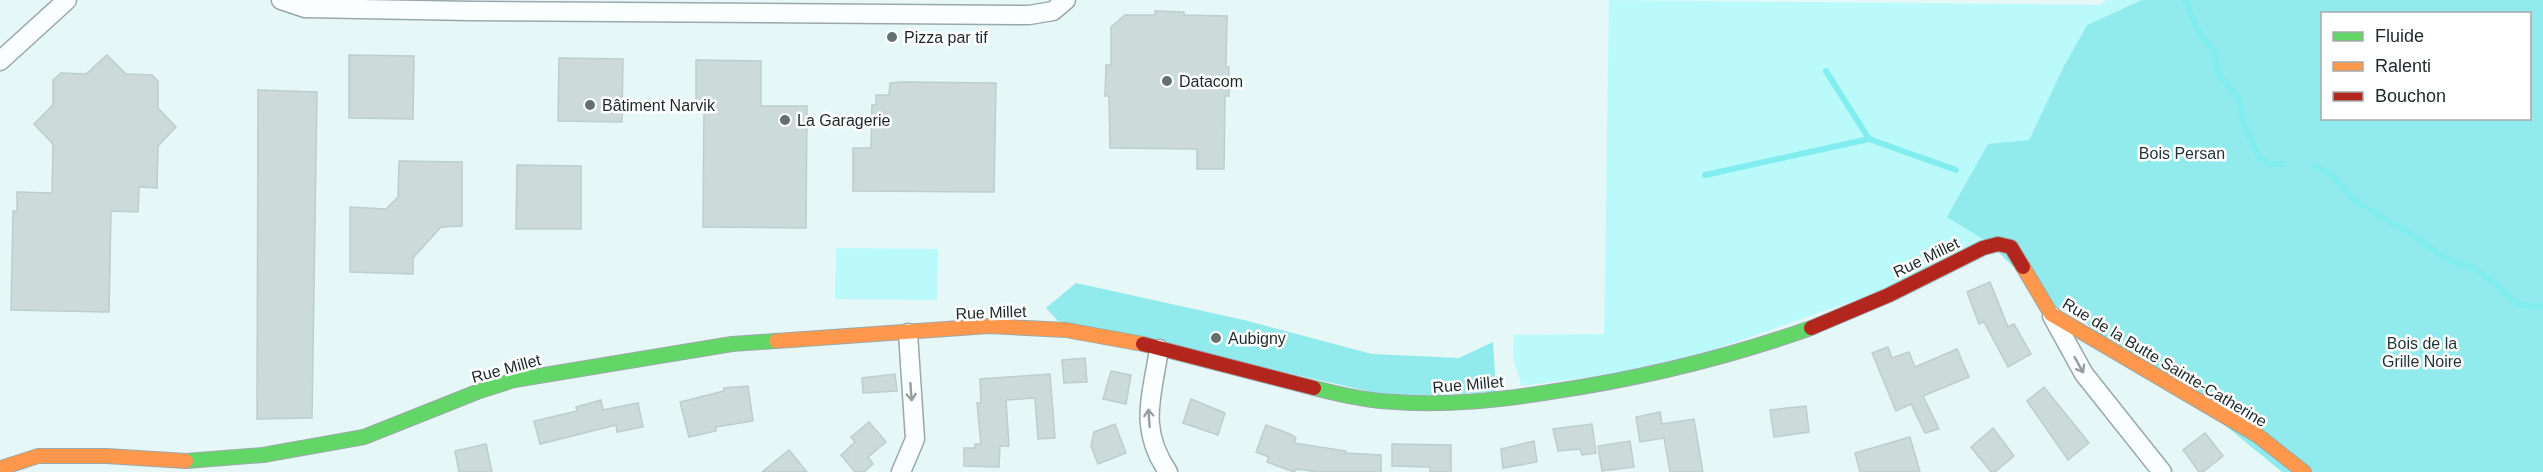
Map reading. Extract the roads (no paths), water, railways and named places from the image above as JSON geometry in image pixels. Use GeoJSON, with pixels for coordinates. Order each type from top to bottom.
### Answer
{"type":"FeatureCollection","features":[{"type":"Feature","properties":{"kind":"street"},"geometry":{"type":"LineString","coordinates":[[0,61],[67,0]]}},
{"type":"Feature","properties":{"kind":"street"},"geometry":{"type":"LineString","coordinates":[[281,0],[305,8],[1023,15],[1053,11],[1066,0]]}},
{"type":"Feature","properties":{"kind":"street","name":"Rue de la Butte Sainte-Catherine"},"geometry":{"type":"LineString","coordinates":[[2001,243],[2012,247],[2051,314],[2257,435],[2304,472]]}},
{"type":"Feature","properties":{"kind":"street","name":"Rue Millet"},"geometry":{"type":"LineString","coordinates":[[3,472],[4,468],[38,456],[106,456],[195,461],[309,448],[364,437],[477,392],[514,380],[732,344],[1026,325],[1102,336],[1372,400],[1437,405],[1484,401],[1583,387],[1679,369],[1750,349],[1861,308],[1978,250],[2001,243]]}},
{"type":"Feature","properties":{"kind":"street"},"geometry":{"type":"LineString","coordinates":[[2051,314],[2084,374],[2162,472]]}},
{"type":"Feature","properties":{"kind":"street"},"geometry":{"type":"LineString","coordinates":[[901,472],[915,440],[908,333]]}},
{"type":"Feature","properties":{"kind":"street"},"geometry":{"type":"LineString","coordinates":[[1159,349],[1148,405],[1149,422],[1158,457],[1168,472]]}},
{"type":"Feature","properties":{"kind":"waterway"},"geometry":{"type":"LineString","coordinates":[[2185,0],[2200,35],[2213,49],[2219,75],[2239,99],[2244,124],[2259,158],[2270,164],[2283,164]]}},
{"type":"Feature","properties":{"kind":"waterway"},"geometry":{"type":"LineString","coordinates":[[1826,71],[1869,139]]}},
{"type":"Feature","properties":{"kind":"waterway"},"geometry":{"type":"LineString","coordinates":[[1705,175],[1869,139],[1956,170]]}},
{"type":"Feature","properties":{"kind":"waterway"},"geometry":{"type":"LineString","coordinates":[[2316,167],[2332,175],[2354,200],[2448,260],[2472,267],[2496,284],[2517,304],[2543,307]]}},
{"type":"Feature","properties":{"kind":"place","name":"Pizza par tif"},"geometry":{"type":"Point","coordinates":[892,37]}},
{"type":"Feature","properties":{"kind":"place","name":"Datacom"},"geometry":{"type":"Point","coordinates":[1167,81]}},
{"type":"Feature","properties":{"kind":"place","name":"Bâtiment Narvik"},"geometry":{"type":"Point","coordinates":[590,105]}},
{"type":"Feature","properties":{"kind":"place","name":"La Garagerie"},"geometry":{"type":"Point","coordinates":[785,120]}},
{"type":"Feature","properties":{"kind":"place","name":"Aubigny"},"geometry":{"type":"Point","coordinates":[1216,338]}},
{"type":"Feature","properties":{"kind":"park label","name":"Bois Persan"},"geometry":{"type":"Point","coordinates":[2182,153]}},
{"type":"Feature","properties":{"kind":"park label","name":"Bois de la Grille Noire"},"geometry":{"type":"Point","coordinates":[2422,352]}}]}
